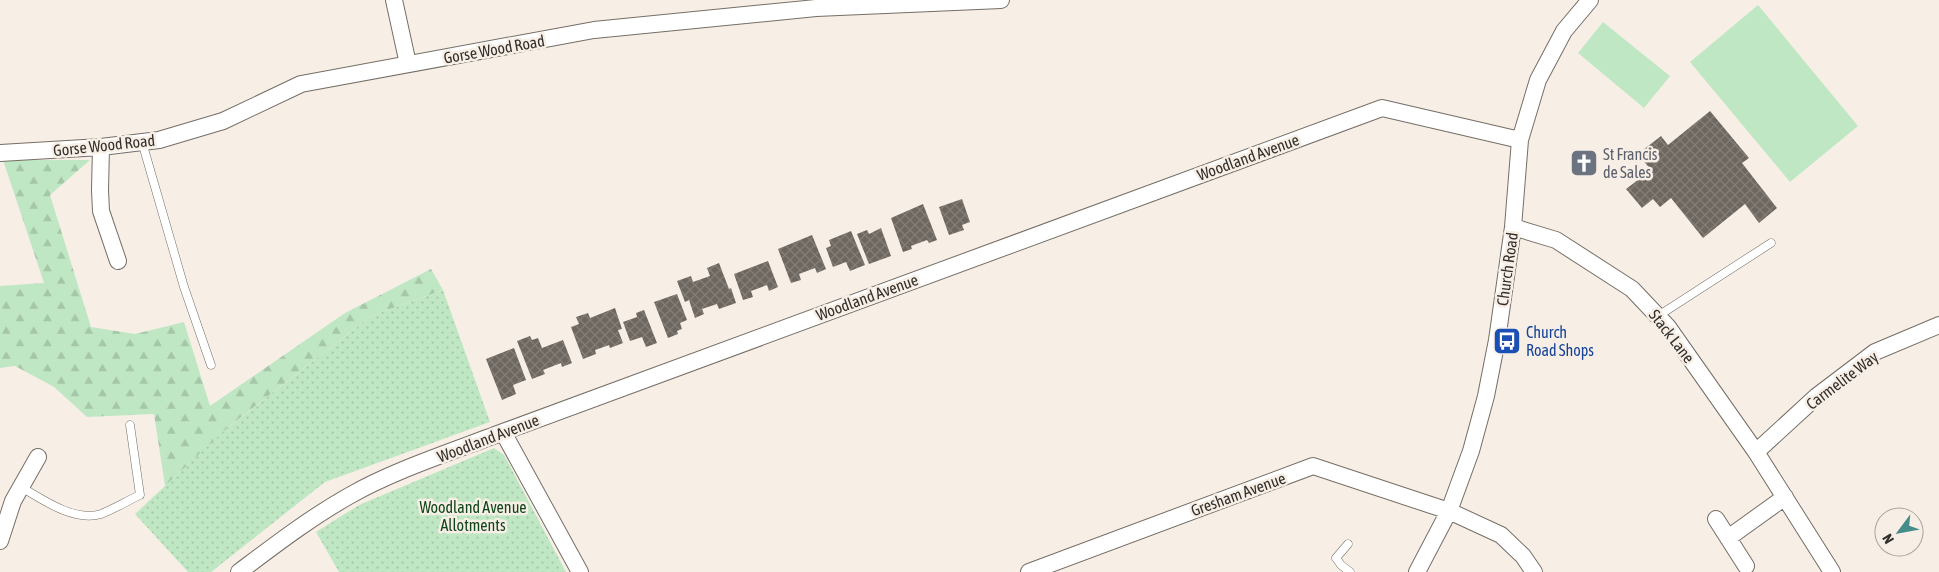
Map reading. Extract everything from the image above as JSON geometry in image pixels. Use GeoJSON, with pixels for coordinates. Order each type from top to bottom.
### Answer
{"type":"FeatureCollection","features":[{"type":"Feature","properties":{"kind":"street"},"geometry":{"type":"LineString","coordinates":[[394,0],[408,64]]}},
{"type":"Feature","properties":{"kind":"street","name":"Gorse Wood Road"},"geometry":{"type":"LineString","coordinates":[[0,154],[101,148],[159,140],[223,121],[301,84],[594,30],[816,8],[1000,0]]}},
{"type":"Feature","properties":{"kind":"street","name":"Church Road"},"geometry":{"type":"LineString","coordinates":[[1417,572],[1449,511],[1471,451],[1486,396],[1497,340],[1513,228],[1520,140],[1538,80],[1564,32],[1590,0]]}},
{"type":"Feature","properties":{"kind":"street","name":"Woodland Avenue"},"geometry":{"type":"LineString","coordinates":[[239,572],[292,532],[350,495],[395,474],[503,432],[1382,108],[1520,140]]}},
{"type":"Feature","properties":{"kind":"street"},"geometry":{"type":"LineString","coordinates":[[101,148],[101,211],[118,261]]}},
{"type":"Feature","properties":{"kind":"street","name":"Stack Lane"},"geometry":{"type":"LineString","coordinates":[[1513,228],[1556,240],[1632,289],[1658,316],[1668,327],[1756,452],[1832,572]]}},
{"type":"Feature","properties":{"kind":"street","name":"Carmelite Way"},"geometry":{"type":"LineString","coordinates":[[1756,452],[1817,396],[1875,352],[1939,325]]}},
{"type":"Feature","properties":{"kind":"street"},"geometry":{"type":"LineString","coordinates":[[503,432],[580,572]]}},
{"type":"Feature","properties":{"kind":"street"},"geometry":{"type":"LineString","coordinates":[[0,541],[13,501],[38,458]]}},
{"type":"Feature","properties":{"kind":"street","name":"Gresham Avenue"},"geometry":{"type":"LineString","coordinates":[[1029,572],[1313,466],[1449,511],[1501,535],[1523,556],[1534,572]]}},
{"type":"Feature","properties":{"kind":"street"},"geometry":{"type":"LineString","coordinates":[[1728,538],[1785,497]]}},
{"type":"Feature","properties":{"kind":"street"},"geometry":{"type":"LineString","coordinates":[[1716,519],[1746,566]]}},
{"type":"Feature","properties":{"kind":"lane"},"geometry":{"type":"LineString","coordinates":[[142,142],[184,287],[210,365]]}},
{"type":"Feature","properties":{"kind":"lane"},"geometry":{"type":"LineString","coordinates":[[1658,316],[1771,243]]}},
{"type":"Feature","properties":{"kind":"lane"},"geometry":{"type":"LineString","coordinates":[[21,487],[50,504],[87,516],[100,514],[140,494],[130,425]]}},
{"type":"Feature","properties":{"kind":"lane"},"geometry":{"type":"LineString","coordinates":[[1348,544],[1336,558],[1350,572]]}},
{"type":"Feature","properties":{"kind":"green space"},"geometry":{"type":"Polygon","coordinates":[[[1758,5],[1858,126],[1790,182],[1690,62],[1758,5]]]}},
{"type":"Feature","properties":{"kind":"green space"},"geometry":{"type":"Polygon","coordinates":[[[1603,22],[1670,76],[1644,108],[1578,53],[1603,22]]]}},
{"type":"Feature","properties":{"kind":"green space"},"geometry":{"type":"Polygon","coordinates":[[[3,160],[90,160],[50,195],[91,327],[135,334],[184,322],[210,406],[345,313],[431,269],[443,290],[371,316],[231,425],[165,486],[154,414],[87,417],[54,387],[15,366],[0,368],[0,286],[44,283],[3,160]]]}},
{"type":"Feature","properties":{"kind":"green space"},"geometry":{"type":"Polygon","coordinates":[[[443,290],[490,422],[325,482],[211,572],[188,572],[135,514],[225,430],[371,316],[443,290]]]}},
{"type":"Feature","properties":{"kind":"green space","name":"Woodland Avenue Allotments"},"geometry":{"type":"Polygon","coordinates":[[[494,448],[504,455],[566,572],[339,572],[316,532],[359,505],[494,448]]]}},
{"type":"Feature","properties":{"kind":"building"},"geometry":{"type":"Polygon","coordinates":[[[1710,111],[1749,158],[1742,163],[1777,208],[1759,223],[1745,204],[1703,238],[1671,198],[1660,207],[1653,199],[1642,208],[1626,189],[1651,170],[1638,154],[1661,136],[1668,145],[1710,111]]]}},
{"type":"Feature","properties":{"kind":"building"},"geometry":{"type":"Polygon","coordinates":[[[962,199],[970,222],[962,225],[964,230],[949,235],[939,207],[962,199]]]}},
{"type":"Feature","properties":{"kind":"building"},"geometry":{"type":"Polygon","coordinates":[[[923,204],[937,240],[929,243],[927,240],[911,246],[912,249],[903,252],[891,218],[923,204]]]}},
{"type":"Feature","properties":{"kind":"building"},"geometry":{"type":"Polygon","coordinates":[[[881,228],[891,256],[869,264],[857,234],[867,230],[869,234],[881,228]]]}},
{"type":"Feature","properties":{"kind":"building"},"geometry":{"type":"Polygon","coordinates":[[[851,231],[865,265],[850,271],[846,262],[833,267],[826,248],[831,246],[829,240],[851,231]]]}},
{"type":"Feature","properties":{"kind":"building"},"geometry":{"type":"Polygon","coordinates":[[[812,235],[826,269],[817,273],[815,268],[799,274],[801,280],[791,283],[778,249],[812,235]]]}},
{"type":"Feature","properties":{"kind":"building"},"geometry":{"type":"Polygon","coordinates":[[[768,261],[778,287],[769,291],[767,285],[751,291],[753,297],[743,300],[734,274],[768,261]]]}},
{"type":"Feature","properties":{"kind":"building"},"geometry":{"type":"Polygon","coordinates":[[[719,263],[736,303],[719,309],[717,304],[702,309],[704,314],[695,318],[689,300],[685,302],[677,281],[691,276],[693,282],[710,276],[707,268],[719,263]]]}},
{"type":"Feature","properties":{"kind":"building"},"geometry":{"type":"Polygon","coordinates":[[[677,294],[687,320],[680,323],[682,329],[677,331],[678,334],[668,338],[654,302],[677,294]]]}},
{"type":"Feature","properties":{"kind":"building"},"geometry":{"type":"Polygon","coordinates":[[[615,308],[622,329],[618,330],[623,343],[610,348],[609,345],[595,350],[596,354],[583,359],[571,327],[579,324],[576,317],[588,313],[590,318],[615,308]]]}},
{"type":"Feature","properties":{"kind":"building"},"geometry":{"type":"Polygon","coordinates":[[[644,310],[657,343],[646,347],[642,337],[630,341],[623,322],[637,317],[636,313],[644,310]]]}},
{"type":"Feature","properties":{"kind":"building"},"geometry":{"type":"Polygon","coordinates":[[[530,336],[532,340],[538,338],[542,348],[563,340],[572,363],[562,367],[561,363],[543,370],[545,374],[532,379],[517,341],[530,336]]]}},
{"type":"Feature","properties":{"kind":"building"},"geometry":{"type":"Polygon","coordinates":[[[514,348],[526,380],[513,385],[516,394],[502,400],[486,359],[514,348]]]}},
{"type":"Feature","properties":{"kind":"place","name":"St Francis de Sales"},"geometry":{"type":"Point","coordinates":[1584,163]}},
{"type":"Feature","properties":{"kind":"place","name":"Church Road Shops"},"geometry":{"type":"Point","coordinates":[1507,341]}}]}
